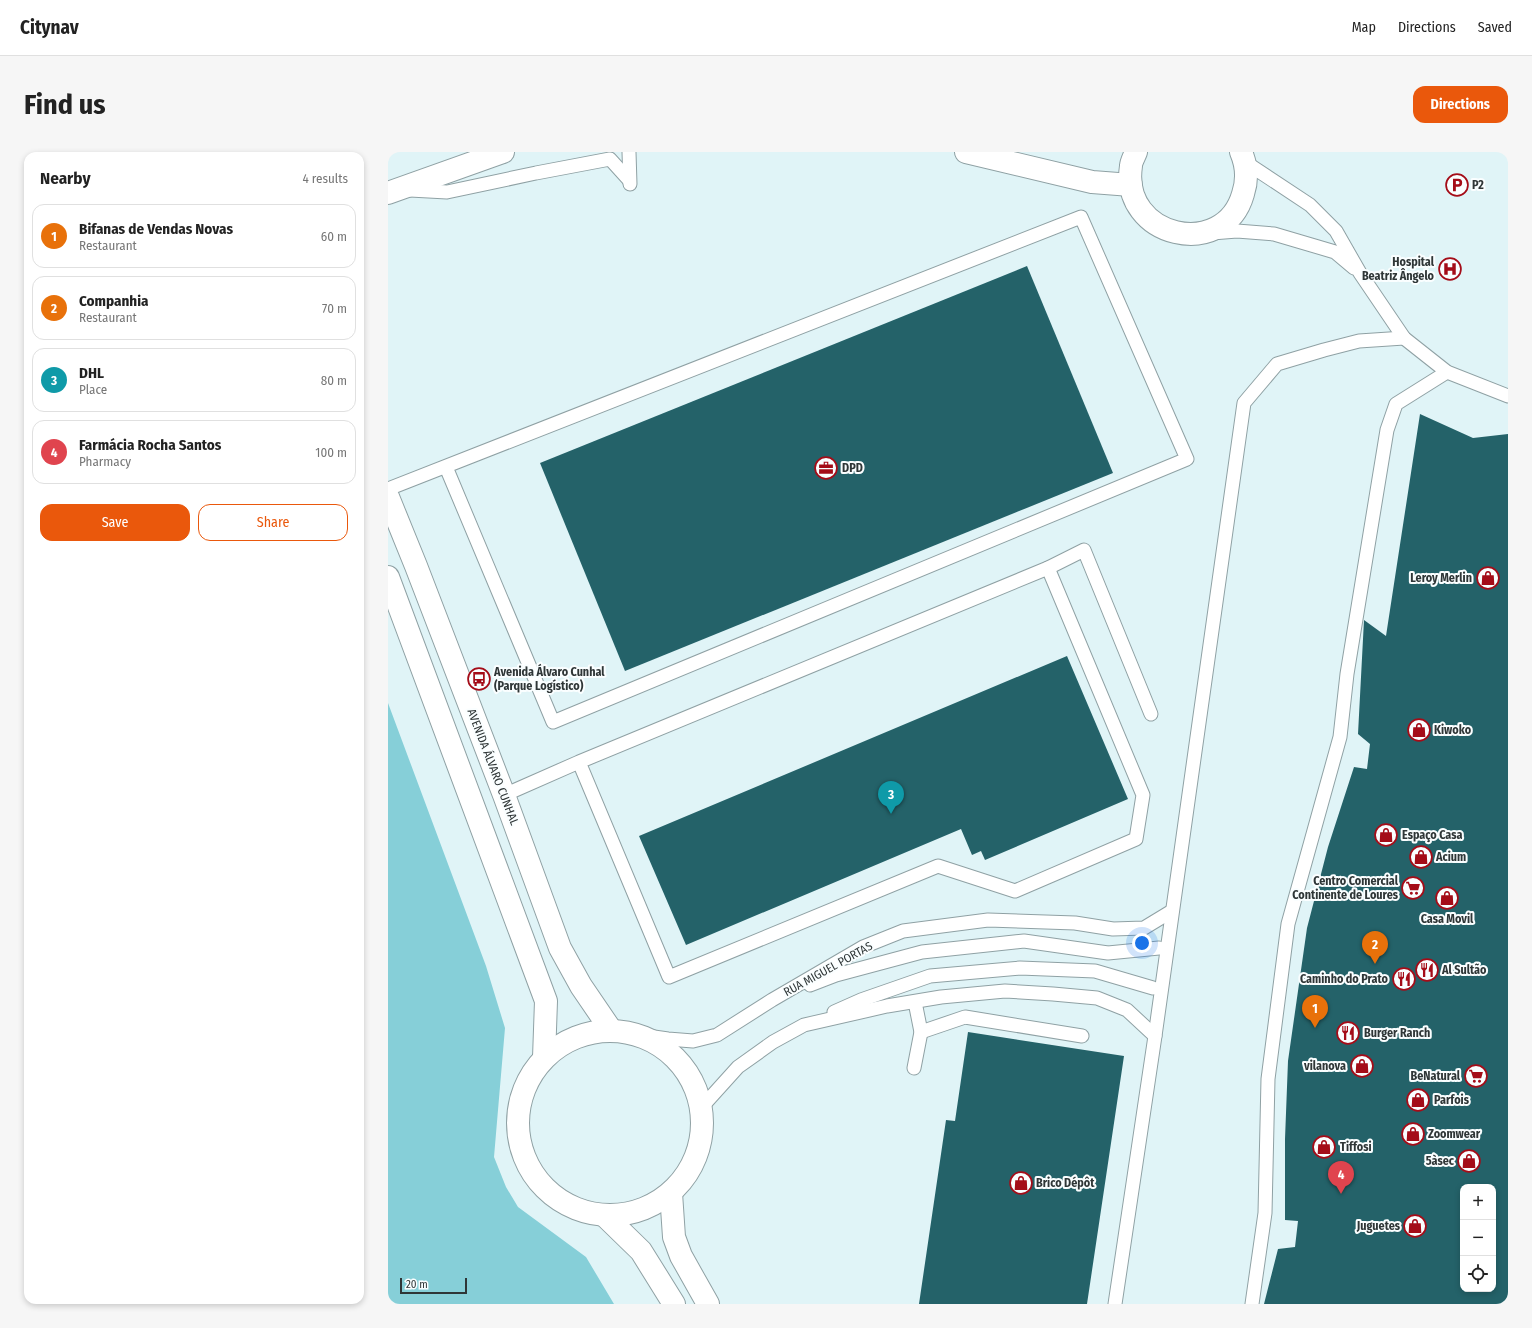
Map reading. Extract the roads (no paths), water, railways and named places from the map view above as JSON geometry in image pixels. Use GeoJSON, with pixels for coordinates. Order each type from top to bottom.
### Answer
{"type":"FeatureCollection","features":[{"type":"Feature","properties":{"kind":"main road"},"geometry":{"type":"LineString","coordinates":[[394,192],[503,152]]}},
{"type":"Feature","properties":{"kind":"main road"},"geometry":{"type":"LineString","coordinates":[[966,152],[1092,182],[1131,186]]}},
{"type":"Feature","properties":{"kind":"main road"},"geometry":{"type":"LineString","coordinates":[[1136,152],[1131,166],[1131,186],[1136,202],[1146,216],[1159,227],[1175,233],[1192,234],[1212,230],[1229,219],[1241,202],[1246,183],[1243,157]]}},
{"type":"Feature","properties":{"kind":"main road","name":"AVENIDA ÁLVARO CUNHAL"},"geometry":{"type":"LineString","coordinates":[[388,497],[504,795],[560,948],[581,986],[611,1030]]}},
{"type":"Feature","properties":{"kind":"main road"},"geometry":{"type":"LineString","coordinates":[[388,576],[546,1001],[544,1058]]}},
{"type":"Feature","properties":{"kind":"main road"},"geometry":{"type":"LineString","coordinates":[[611,1030],[633,1034],[658,1044],[678,1061],[693,1083],[701,1108],[702,1132],[697,1155],[686,1175],[671,1193],[651,1206],[640,1210],[628,1213],[604,1215],[575,1208],[549,1192],[530,1169],[520,1141],[518,1111],[527,1082],[544,1058],[564,1043],[586,1033],[611,1030]]}},
{"type":"Feature","properties":{"kind":"main road"},"geometry":{"type":"LineString","coordinates":[[671,1193],[674,1237],[681,1256],[708,1304]]}},
{"type":"Feature","properties":{"kind":"main road"},"geometry":{"type":"LineString","coordinates":[[604,1215],[641,1251],[674,1304]]}},
{"type":"Feature","properties":{"kind":"lane"},"geometry":{"type":"LineString","coordinates":[[394,192],[447,192],[610,159],[631,185],[629,152]]}},
{"type":"Feature","properties":{"kind":"lane"},"geometry":{"type":"LineString","coordinates":[[1243,157],[1310,205],[1336,231],[1360,273],[1404,338],[1447,372],[1508,396]]}},
{"type":"Feature","properties":{"kind":"lane"},"geometry":{"type":"LineString","coordinates":[[388,489],[1081,217],[1187,459],[552,722],[446,467]]}},
{"type":"Feature","properties":{"kind":"lane"},"geometry":{"type":"LineString","coordinates":[[1192,234],[1237,231],[1274,234],[1335,252],[1360,273]]}},
{"type":"Feature","properties":{"kind":"lane"},"geometry":{"type":"LineString","coordinates":[[1115,1304],[1244,403],[1277,364],[1359,341],[1404,338]]}},
{"type":"Feature","properties":{"kind":"lane"},"geometry":{"type":"LineString","coordinates":[[1252,1304],[1265,1213],[1268,1078],[1288,924],[1340,737],[1347,674],[1387,430],[1396,404],[1447,372]]}},
{"type":"Feature","properties":{"kind":"lane"},"geometry":{"type":"LineString","coordinates":[[504,795],[579,762],[1048,568],[1084,550],[1151,714]]}},
{"type":"Feature","properties":{"kind":"lane"},"geometry":{"type":"LineString","coordinates":[[579,762],[669,977],[938,866],[1015,891],[1136,838],[1143,795],[1048,568]]}},
{"type":"Feature","properties":{"kind":"lane","name":"RUA MIGUEL PORTAS"},"geometry":{"type":"LineString","coordinates":[[633,1034],[693,1041],[717,1035],[862,946],[903,931],[988,920],[1075,923],[1113,929],[1144,928],[1172,911]]}},
{"type":"Feature","properties":{"kind":"lane"},"geometry":{"type":"LineString","coordinates":[[772,1000],[836,975],[922,952],[1024,940],[1108,954],[1159,948]]}},
{"type":"Feature","properties":{"kind":"lane"},"geometry":{"type":"LineString","coordinates":[[701,1108],[738,1067],[773,1042],[804,1025],[861,1000],[930,976],[1020,968],[1095,970],[1153,988]]}},
{"type":"Feature","properties":{"kind":"lane"},"geometry":{"type":"LineString","coordinates":[[804,1025],[887,1006],[941,997],[1005,991],[1097,998],[1127,1010],[1154,1036]]}},
{"type":"Feature","properties":{"kind":"lane"},"geometry":{"type":"LineString","coordinates":[[914,1068],[921,1032],[915,1002]]}},
{"type":"Feature","properties":{"kind":"lane"},"geometry":{"type":"LineString","coordinates":[[921,1032],[965,1018],[1082,1036]]}},
{"type":"Feature","properties":{"kind":"place","name":"P2"},"geometry":{"type":"Point","coordinates":[1457,185]}},
{"type":"Feature","properties":{"kind":"place","name":"Hospital Beatriz Ângelo"},"geometry":{"type":"Point","coordinates":[1450,269]}},
{"type":"Feature","properties":{"kind":"place","name":"DPD"},"geometry":{"type":"Point","coordinates":[826,468]}},
{"type":"Feature","properties":{"kind":"place","name":"Leroy Merlin"},"geometry":{"type":"Point","coordinates":[1488,578]}},
{"type":"Feature","properties":{"kind":"place","name":"Avenida Álvaro Cunhal (Parque Logístico)"},"geometry":{"type":"Point","coordinates":[479,679]}},
{"type":"Feature","properties":{"kind":"place","name":"Kiwoko"},"geometry":{"type":"Point","coordinates":[1419,730]}},
{"type":"Feature","properties":{"kind":"place","name":"DHL"},"geometry":{"type":"Point","coordinates":[891,814]}},
{"type":"Feature","properties":{"kind":"place","name":"Espaço Casa"},"geometry":{"type":"Point","coordinates":[1386,835]}},
{"type":"Feature","properties":{"kind":"place","name":"Acium"},"geometry":{"type":"Point","coordinates":[1421,857]}},
{"type":"Feature","properties":{"kind":"place","name":"Centro Comercial Continente de Loures"},"geometry":{"type":"Point","coordinates":[1413,888]}},
{"type":"Feature","properties":{"kind":"place","name":"Casa Movil"},"geometry":{"type":"Point","coordinates":[1447,898]}},
{"type":"Feature","properties":{"kind":"place","name":"Companhia"},"geometry":{"type":"Point","coordinates":[1375,964]}},
{"type":"Feature","properties":{"kind":"place","name":"Al Sultão"},"geometry":{"type":"Point","coordinates":[1427,970]}},
{"type":"Feature","properties":{"kind":"place","name":"Caminho do Prato"},"geometry":{"type":"Point","coordinates":[1404,979]}},
{"type":"Feature","properties":{"kind":"place","name":"Bifanas de Vendas Novas"},"geometry":{"type":"Point","coordinates":[1315,1028]}},
{"type":"Feature","properties":{"kind":"place","name":"Burger Ranch"},"geometry":{"type":"Point","coordinates":[1348,1033]}},
{"type":"Feature","properties":{"kind":"place","name":"vilanova"},"geometry":{"type":"Point","coordinates":[1362,1066]}},
{"type":"Feature","properties":{"kind":"place","name":"BeNatural"},"geometry":{"type":"Point","coordinates":[1476,1076]}},
{"type":"Feature","properties":{"kind":"place","name":"Parfois"},"geometry":{"type":"Point","coordinates":[1418,1100]}},
{"type":"Feature","properties":{"kind":"place","name":"Zoomwear"},"geometry":{"type":"Point","coordinates":[1413,1134]}},
{"type":"Feature","properties":{"kind":"place","name":"Tiffosi"},"geometry":{"type":"Point","coordinates":[1324,1147]}},
{"type":"Feature","properties":{"kind":"place","name":"5àsec"},"geometry":{"type":"Point","coordinates":[1469,1161]}},
{"type":"Feature","properties":{"kind":"place","name":"Brico Dépôt"},"geometry":{"type":"Point","coordinates":[1021,1183]}},
{"type":"Feature","properties":{"kind":"place","name":"Farmácia Rocha Santos"},"geometry":{"type":"Point","coordinates":[1341,1194]}},
{"type":"Feature","properties":{"kind":"place","name":"Juguetes"},"geometry":{"type":"Point","coordinates":[1415,1226]}}]}
